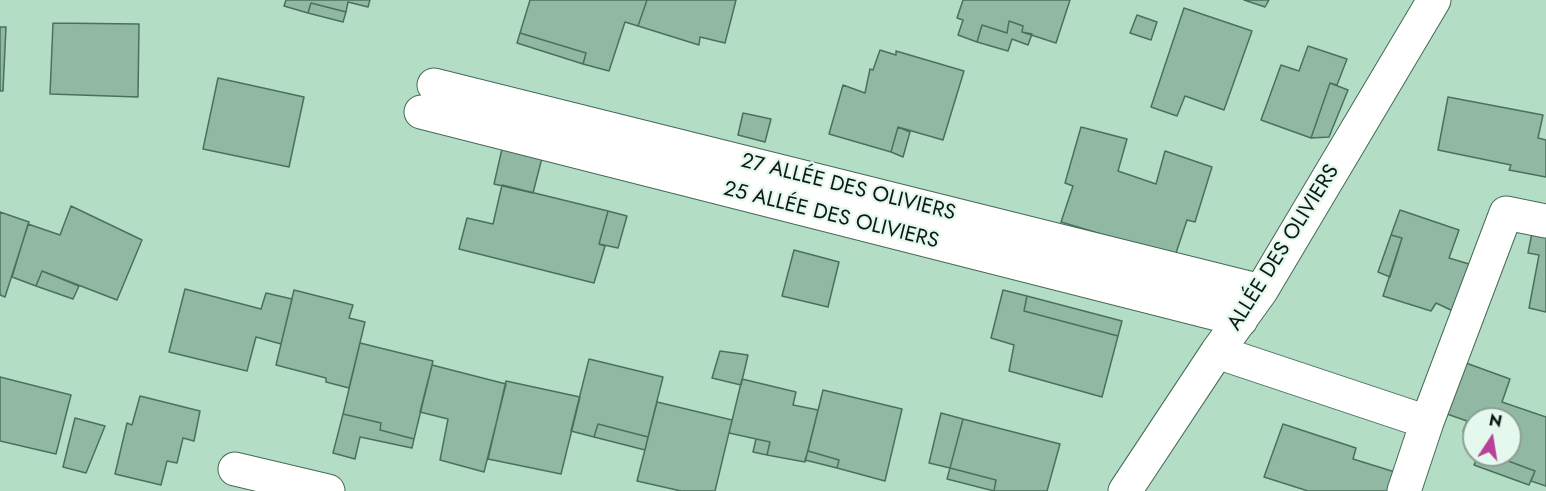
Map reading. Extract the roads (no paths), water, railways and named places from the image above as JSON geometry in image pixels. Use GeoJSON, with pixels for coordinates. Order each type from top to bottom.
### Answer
{"type":"FeatureCollection","features":[{"type":"Feature","properties":{"kind":"street","name":"ALLÉE DES OLIVIERS"},"geometry":{"type":"LineString","coordinates":[[1125,491],[1216,352],[1261,291],[1434,0]]}},
{"type":"Feature","properties":{"kind":"street","name":"27 ALLÉE DES OLIVIERS"},"geometry":{"type":"LineString","coordinates":[[428,99],[1261,291]]}},
{"type":"Feature","properties":{"kind":"street","name":"25 ALLÉE DES OLIVIERS"},"geometry":{"type":"LineString","coordinates":[[428,99],[1241,320]]}},
{"type":"Feature","properties":{"kind":"street"},"geometry":{"type":"LineString","coordinates":[[1404,491],[1427,422],[1506,213],[1546,221]]}},
{"type":"Feature","properties":{"kind":"street"},"geometry":{"type":"LineString","coordinates":[[1216,352],[1427,422]]}},
{"type":"Feature","properties":{"kind":"street"},"geometry":{"type":"LineString","coordinates":[[235,469],[328,491]]}}]}
